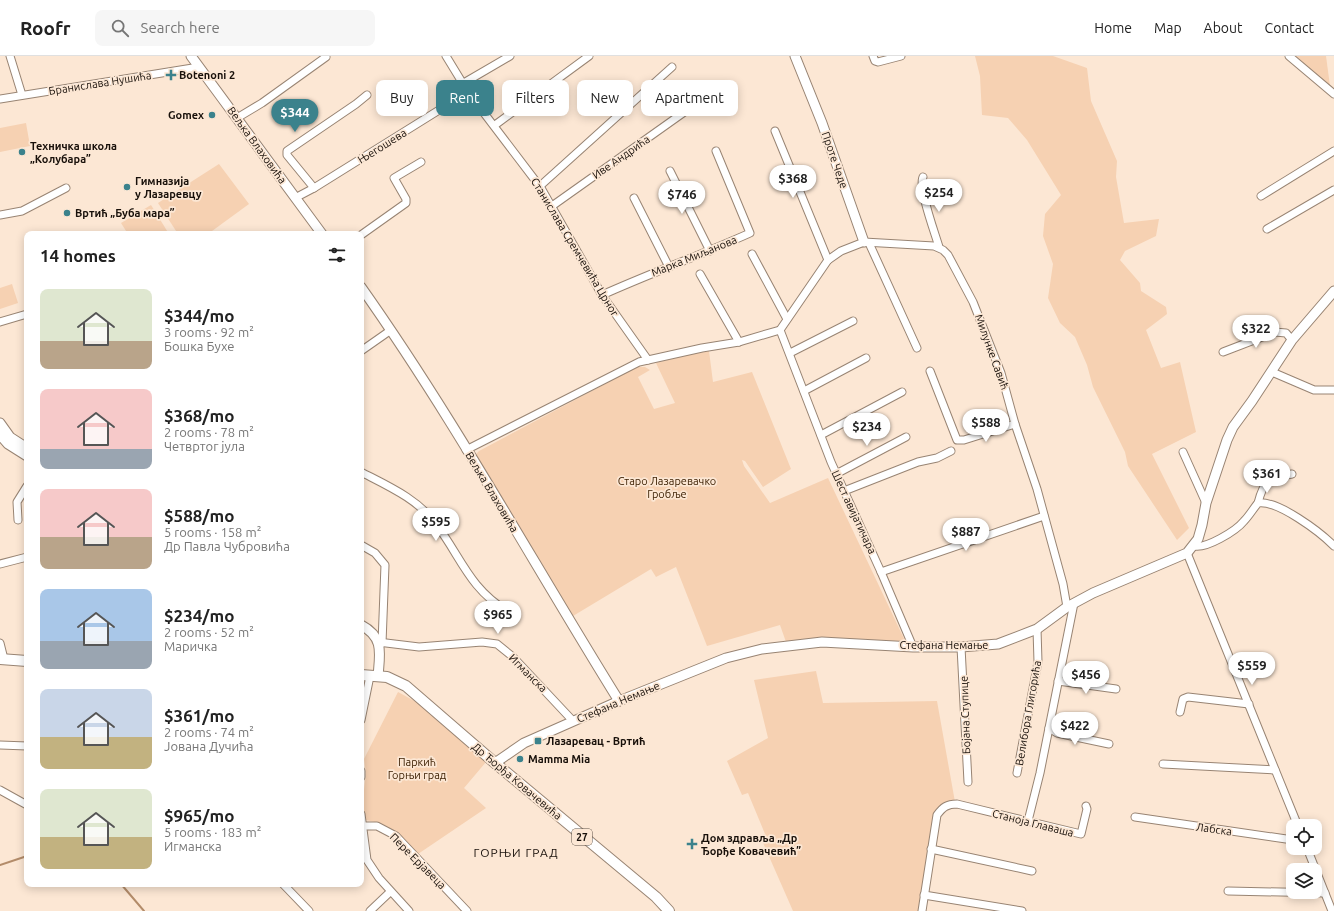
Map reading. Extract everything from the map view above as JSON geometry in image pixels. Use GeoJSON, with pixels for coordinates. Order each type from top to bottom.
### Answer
{"type":"FeatureCollection","features":[{"type":"Feature","properties":{"kind":"main road"},"geometry":{"type":"LineString","coordinates":[[2,659],[24,661]]}},
{"type":"Feature","properties":{"kind":"main road","name":"Др Ђорђа Ковачевића"},"geometry":{"type":"LineString","coordinates":[[370,676],[394,679],[406,686],[656,898],[669,911]]}},
{"type":"Feature","properties":{"kind":"street"},"geometry":{"type":"LineString","coordinates":[[10,56],[22,95]]}},
{"type":"Feature","properties":{"kind":"street","name":"Вељка Влаховића"},"geometry":{"type":"LineString","coordinates":[[191,56],[320,231]]}},
{"type":"Feature","properties":{"kind":"street","name":"Станислава Сремчевића Црног"},"geometry":{"type":"LineString","coordinates":[[447,56],[460,80]]}},
{"type":"Feature","properties":{"kind":"street"},"geometry":{"type":"LineString","coordinates":[[469,80],[510,56]]}},
{"type":"Feature","properties":{"kind":"street"},"geometry":{"type":"LineString","coordinates":[[495,125],[589,56]]}},
{"type":"Feature","properties":{"kind":"street","name":"Проте Чеде"},"geometry":{"type":"LineString","coordinates":[[795,56],[867,243]]}},
{"type":"Feature","properties":{"kind":"street"},"geometry":{"type":"LineString","coordinates":[[873,56],[875,61],[878,62],[901,56]]}},
{"type":"Feature","properties":{"kind":"street"},"geometry":{"type":"LineString","coordinates":[[1289,56],[1334,94]]}},
{"type":"Feature","properties":{"kind":"street"},"geometry":{"type":"LineString","coordinates":[[237,118],[262,103],[321,58]]}},
{"type":"Feature","properties":{"kind":"street","name":"Бранислава Нушића"},"geometry":{"type":"LineString","coordinates":[[0,99],[199,67]]}},
{"type":"Feature","properties":{"kind":"street"},"geometry":{"type":"LineString","coordinates":[[540,186],[672,67]]}},
{"type":"Feature","properties":{"kind":"street"},"geometry":{"type":"LineString","coordinates":[[314,188],[287,155],[287,151],[356,104],[366,94]]}},
{"type":"Feature","properties":{"kind":"street","name":"Његошева"},"geometry":{"type":"LineString","coordinates":[[295,198],[314,188],[436,112]]}},
{"type":"Feature","properties":{"kind":"street","name":"Станислава Сремчевића Црног"},"geometry":{"type":"LineString","coordinates":[[488,116],[540,186],[602,295],[648,360]]}},
{"type":"Feature","properties":{"kind":"street","name":"Иве Андрића"},"geometry":{"type":"LineString","coordinates":[[552,206],[679,116]]}},
{"type":"Feature","properties":{"kind":"street"},"geometry":{"type":"LineString","coordinates":[[775,131],[828,260]]}},
{"type":"Feature","properties":{"kind":"street","name":"Марка Миљанова"},"geometry":{"type":"LineString","coordinates":[[602,295],[668,266],[750,234],[716,151]]}},
{"type":"Feature","properties":{"kind":"street"},"geometry":{"type":"LineString","coordinates":[[1261,196],[1334,151]]}},
{"type":"Feature","properties":{"kind":"street"},"geometry":{"type":"LineString","coordinates":[[364,234],[406,203],[406,199],[394,178],[421,162]]}},
{"type":"Feature","properties":{"kind":"street"},"geometry":{"type":"LineString","coordinates":[[670,171],[710,250]]}},
{"type":"Feature","properties":{"kind":"street"},"geometry":{"type":"LineString","coordinates":[[466,450],[639,362],[702,348],[739,342],[780,330],[828,260],[841,251],[867,243],[939,247],[922,192],[921,182],[923,177]]}},
{"type":"Feature","properties":{"kind":"street"},"geometry":{"type":"LineString","coordinates":[[0,214],[22,211],[66,188]]}},
{"type":"Feature","properties":{"kind":"street"},"geometry":{"type":"LineString","coordinates":[[1267,229],[1334,190]]}},
{"type":"Feature","properties":{"kind":"street"},"geometry":{"type":"LineString","coordinates":[[634,198],[668,266]]}},
{"type":"Feature","properties":{"kind":"street"},"geometry":{"type":"LineString","coordinates":[[867,243],[917,348]]}},
{"type":"Feature","properties":{"kind":"street","name":"Милунке Савић"},"geometry":{"type":"LineString","coordinates":[[939,247],[948,255],[980,319],[1001,373],[1014,424],[1033,476],[1063,584],[1071,605]]}},
{"type":"Feature","properties":{"kind":"street"},"geometry":{"type":"LineString","coordinates":[[752,254],[787,319]]}},
{"type":"Feature","properties":{"kind":"street"},"geometry":{"type":"LineString","coordinates":[[700,274],[739,342]]}},
{"type":"Feature","properties":{"kind":"street","name":"Вељка Влаховића"},"geometry":{"type":"LineString","coordinates":[[364,291],[391,330],[466,450],[619,701]]}},
{"type":"Feature","properties":{"kind":"street","name":"Стефана Немање"},"geometry":{"type":"LineString","coordinates":[[495,763],[524,743],[619,701],[726,658],[762,649],[822,642],[912,647],[961,647],[998,644],[1037,629],[1071,605],[1132,575],[1187,553],[1194,546],[1202,525],[1206,503],[1230,433],[1292,340],[1334,291]]}},
{"type":"Feature","properties":{"kind":"street"},"geometry":{"type":"LineString","coordinates":[[0,322],[24,315]]}},
{"type":"Feature","properties":{"kind":"street"},"geometry":{"type":"LineString","coordinates":[[790,353],[853,321]]}},
{"type":"Feature","properties":{"kind":"street"},"geometry":{"type":"LineString","coordinates":[[364,350],[391,330]]}},
{"type":"Feature","properties":{"kind":"street","name":"Шест авијатичара"},"geometry":{"type":"LineString","coordinates":[[780,330],[836,474],[882,572],[912,647]]}},
{"type":"Feature","properties":{"kind":"street"},"geometry":{"type":"LineString","coordinates":[[1222,352],[1275,332],[1286,333],[1292,340]]}},
{"type":"Feature","properties":{"kind":"street"},"geometry":{"type":"LineString","coordinates":[[804,391],[866,358]]}},
{"type":"Feature","properties":{"kind":"street"},"geometry":{"type":"LineString","coordinates":[[930,371],[957,440],[964,440],[1014,424]]}},
{"type":"Feature","properties":{"kind":"street"},"geometry":{"type":"LineString","coordinates":[[1272,372],[1314,390],[1334,390]]}},
{"type":"Feature","properties":{"kind":"street"},"geometry":{"type":"LineString","coordinates":[[821,435],[902,392]]}},
{"type":"Feature","properties":{"kind":"street"},"geometry":{"type":"LineString","coordinates":[[0,423],[10,437],[24,446]]}},
{"type":"Feature","properties":{"kind":"street"},"geometry":{"type":"LineString","coordinates":[[0,435],[8,444],[24,454]]}},
{"type":"Feature","properties":{"kind":"street"},"geometry":{"type":"LineString","coordinates":[[836,474],[906,437]]}},
{"type":"Feature","properties":{"kind":"street"},"geometry":{"type":"LineString","coordinates":[[844,492],[918,462],[937,458],[951,451]]}},
{"type":"Feature","properties":{"kind":"street"},"geometry":{"type":"LineString","coordinates":[[1184,452],[1206,503]]}},
{"type":"Feature","properties":{"kind":"street"},"geometry":{"type":"LineString","coordinates":[[364,474],[396,490],[420,507],[436,524],[459,562],[482,592],[507,611]]}},
{"type":"Feature","properties":{"kind":"street"},"geometry":{"type":"LineString","coordinates":[[1194,546],[1201,546],[1229,533],[1244,522],[1258,503],[1263,486],[1267,481],[1292,474]]}},
{"type":"Feature","properties":{"kind":"street"},"geometry":{"type":"LineString","coordinates":[[18,520],[17,502],[24,491]]}},
{"type":"Feature","properties":{"kind":"street"},"geometry":{"type":"LineString","coordinates":[[1258,503],[1267,504],[1284,511],[1318,531],[1334,546]]}},
{"type":"Feature","properties":{"kind":"street"},"geometry":{"type":"LineString","coordinates":[[882,572],[1044,516]]}},
{"type":"Feature","properties":{"kind":"street"},"geometry":{"type":"LineString","coordinates":[[364,547],[375,553],[385,565],[380,644],[370,676],[364,705]]}},
{"type":"Feature","properties":{"kind":"street"},"geometry":{"type":"LineString","coordinates":[[1187,553],[1295,819]]}},
{"type":"Feature","properties":{"kind":"street"},"geometry":{"type":"LineString","coordinates":[[0,564],[24,558]]}},
{"type":"Feature","properties":{"kind":"street"},"geometry":{"type":"LineString","coordinates":[[1028,821],[1049,728],[1071,605]]}},
{"type":"Feature","properties":{"kind":"street"},"geometry":{"type":"LineString","coordinates":[[364,627],[374,634],[380,644]]}},
{"type":"Feature","properties":{"kind":"street","name":"Велибора Глигорића"},"geometry":{"type":"LineString","coordinates":[[1017,773],[1038,662],[1037,629]]}},
{"type":"Feature","properties":{"kind":"street","name":"Игманска"},"geometry":{"type":"LineString","coordinates":[[380,644],[419,647],[482,642],[497,644],[513,657],[573,721]]}},
{"type":"Feature","properties":{"kind":"street"},"geometry":{"type":"LineString","coordinates":[[0,643],[2,659]]}},
{"type":"Feature","properties":{"kind":"street","name":"Бојана Ступице"},"geometry":{"type":"LineString","coordinates":[[961,647],[968,782]]}},
{"type":"Feature","properties":{"kind":"street"},"geometry":{"type":"LineString","coordinates":[[1058,682],[1116,689]]}},
{"type":"Feature","properties":{"kind":"street"},"geometry":{"type":"LineString","coordinates":[[1180,712],[1183,699],[1188,697],[1249,704]]}},
{"type":"Feature","properties":{"kind":"street"},"geometry":{"type":"LineString","coordinates":[[1049,728],[1057,733],[1109,744]]}},
{"type":"Feature","properties":{"kind":"street"},"geometry":{"type":"LineString","coordinates":[[0,745],[24,746]]}},
{"type":"Feature","properties":{"kind":"street"},"geometry":{"type":"LineString","coordinates":[[1163,764],[1275,770]]}},
{"type":"Feature","properties":{"kind":"street"},"geometry":{"type":"LineString","coordinates":[[0,790],[24,803]]}},
{"type":"Feature","properties":{"kind":"street","name":"Станоја Главаша"},"geometry":{"type":"LineString","coordinates":[[931,849],[937,815],[942,808],[948,805],[957,804],[1081,834],[1087,809],[1086,806]]}},
{"type":"Feature","properties":{"kind":"street","name":"Лабска"},"geometry":{"type":"LineString","coordinates":[[1135,817],[1286,839]]}},
{"type":"Feature","properties":{"kind":"street","name":"Пере Ерјавеца"},"geometry":{"type":"LineString","coordinates":[[364,826],[377,826],[396,836],[467,911]]}},
{"type":"Feature","properties":{"kind":"street"},"geometry":{"type":"LineString","coordinates":[[364,840],[367,860],[390,892],[409,911]]}},
{"type":"Feature","properties":{"kind":"street"},"geometry":{"type":"LineString","coordinates":[[922,911],[931,849],[1032,871]]}},
{"type":"Feature","properties":{"kind":"street"},"geometry":{"type":"LineString","coordinates":[[1310,855],[1332,911]]}},
{"type":"Feature","properties":{"kind":"street"},"geometry":{"type":"LineString","coordinates":[[286,887],[309,911]]}},
{"type":"Feature","properties":{"kind":"street"},"geometry":{"type":"LineString","coordinates":[[1228,891],[1326,893]]}},
{"type":"Feature","properties":{"kind":"street"},"geometry":{"type":"LineString","coordinates":[[370,911],[390,892]]}},
{"type":"Feature","properties":{"kind":"street"},"geometry":{"type":"LineString","coordinates":[[924,895],[1022,911]]}},
{"type":"Feature","properties":{"kind":"green space"},"geometry":{"type":"Polygon","coordinates":[[[975,56],[1053,56],[1087,68],[1091,101],[1117,161],[1116,177],[1124,223],[1159,219],[1156,236],[1125,251],[1120,260],[1140,283],[1141,291],[1166,307],[1167,314],[1146,330],[1161,368],[1180,362],[1196,432],[1152,454],[1189,528],[1177,540],[1128,466],[1125,452],[1093,387],[1087,365],[1075,337],[1060,323],[1048,298],[1053,264],[1043,236],[1045,214],[1061,195],[1027,140],[1008,118],[982,115],[980,76],[975,56]]]}},
{"type":"Feature","properties":{"kind":"green space"},"geometry":{"type":"Polygon","coordinates":[[[1295,56],[1326,56],[1330,86],[1295,56]]]}},
{"type":"Feature","properties":{"kind":"green space"},"geometry":{"type":"Polygon","coordinates":[[[26,123],[30,146],[0,152],[0,128],[26,123]]]}},
{"type":"Feature","properties":{"kind":"green space"},"geometry":{"type":"Polygon","coordinates":[[[219,164],[249,204],[212,231],[176,231],[158,203],[219,164]]]}},
{"type":"Feature","properties":{"kind":"green space"},"geometry":{"type":"Polygon","coordinates":[[[151,205],[167,231],[126,231],[121,223],[151,205]]]}},
{"type":"Feature","properties":{"kind":"green space"},"geometry":{"type":"Polygon","coordinates":[[[12,284],[18,303],[0,309],[0,288],[12,284]]]}},
{"type":"Feature","properties":{"kind":"green space","name":"Старо Лазаревачко Гробље"},"geometry":{"type":"Polygon","coordinates":[[[709,351],[713,382],[752,372],[791,469],[763,487],[745,461],[742,460],[744,466],[770,503],[828,478],[907,645],[786,642],[780,625],[707,646],[676,567],[656,577],[651,569],[573,616],[478,461],[476,454],[479,451],[637,367],[645,367],[650,370],[638,377],[654,409],[675,403],[656,363],[689,354],[709,351]]]}},
{"type":"Feature","properties":{"kind":"green space"},"geometry":{"type":"Polygon","coordinates":[[[816,671],[823,703],[937,701],[955,802],[948,802],[944,804],[935,812],[919,911],[793,911],[760,836],[765,834],[748,793],[742,795],[727,761],[768,738],[754,680],[816,671]]]}},
{"type":"Feature","properties":{"kind":"green space","name":"Паркић Горњи град"},"geometry":{"type":"Polygon","coordinates":[[[398,692],[422,705],[486,762],[464,788],[486,808],[418,854],[387,827],[373,821],[364,820],[364,790],[366,773],[364,759],[398,692]]]}},
{"type":"Feature","properties":{"kind":"waterway"},"geometry":{"type":"LineString","coordinates":[[0,865],[24,857]]}},
{"type":"Feature","properties":{"kind":"waterway"},"geometry":{"type":"LineString","coordinates":[[124,887],[144,911]]}},
{"type":"Feature","properties":{"kind":"place","name":"Botenoni 2"},"geometry":{"type":"Point","coordinates":[171,75]}},
{"type":"Feature","properties":{"kind":"place","name":"Gomex"},"geometry":{"type":"Point","coordinates":[212,115]}},
{"type":"Feature","properties":{"kind":"place","name":"Техничка школа „Колубара”"},"geometry":{"type":"Point","coordinates":[22,152]}},
{"type":"Feature","properties":{"kind":"place","name":"Гимназија у Лазаревцу"},"geometry":{"type":"Point","coordinates":[127,187]}},
{"type":"Feature","properties":{"kind":"place","name":"Вртић „Буба мара”"},"geometry":{"type":"Point","coordinates":[67,213]}},
{"type":"Feature","properties":{"kind":"place","name":"Лазаревац - Вртић"},"geometry":{"type":"Point","coordinates":[538,741]}},
{"type":"Feature","properties":{"kind":"place","name":"Mamma Mia"},"geometry":{"type":"Point","coordinates":[520,759]}},
{"type":"Feature","properties":{"kind":"place","name":"Дом здравља „Др Ђорђе Ковачевић”"},"geometry":{"type":"Point","coordinates":[692,844]}},
{"type":"Feature","properties":{"kind":"district","name":"ГОРЊИ ГРАД"},"geometry":{"type":"Point","coordinates":[516,853]}}]}
